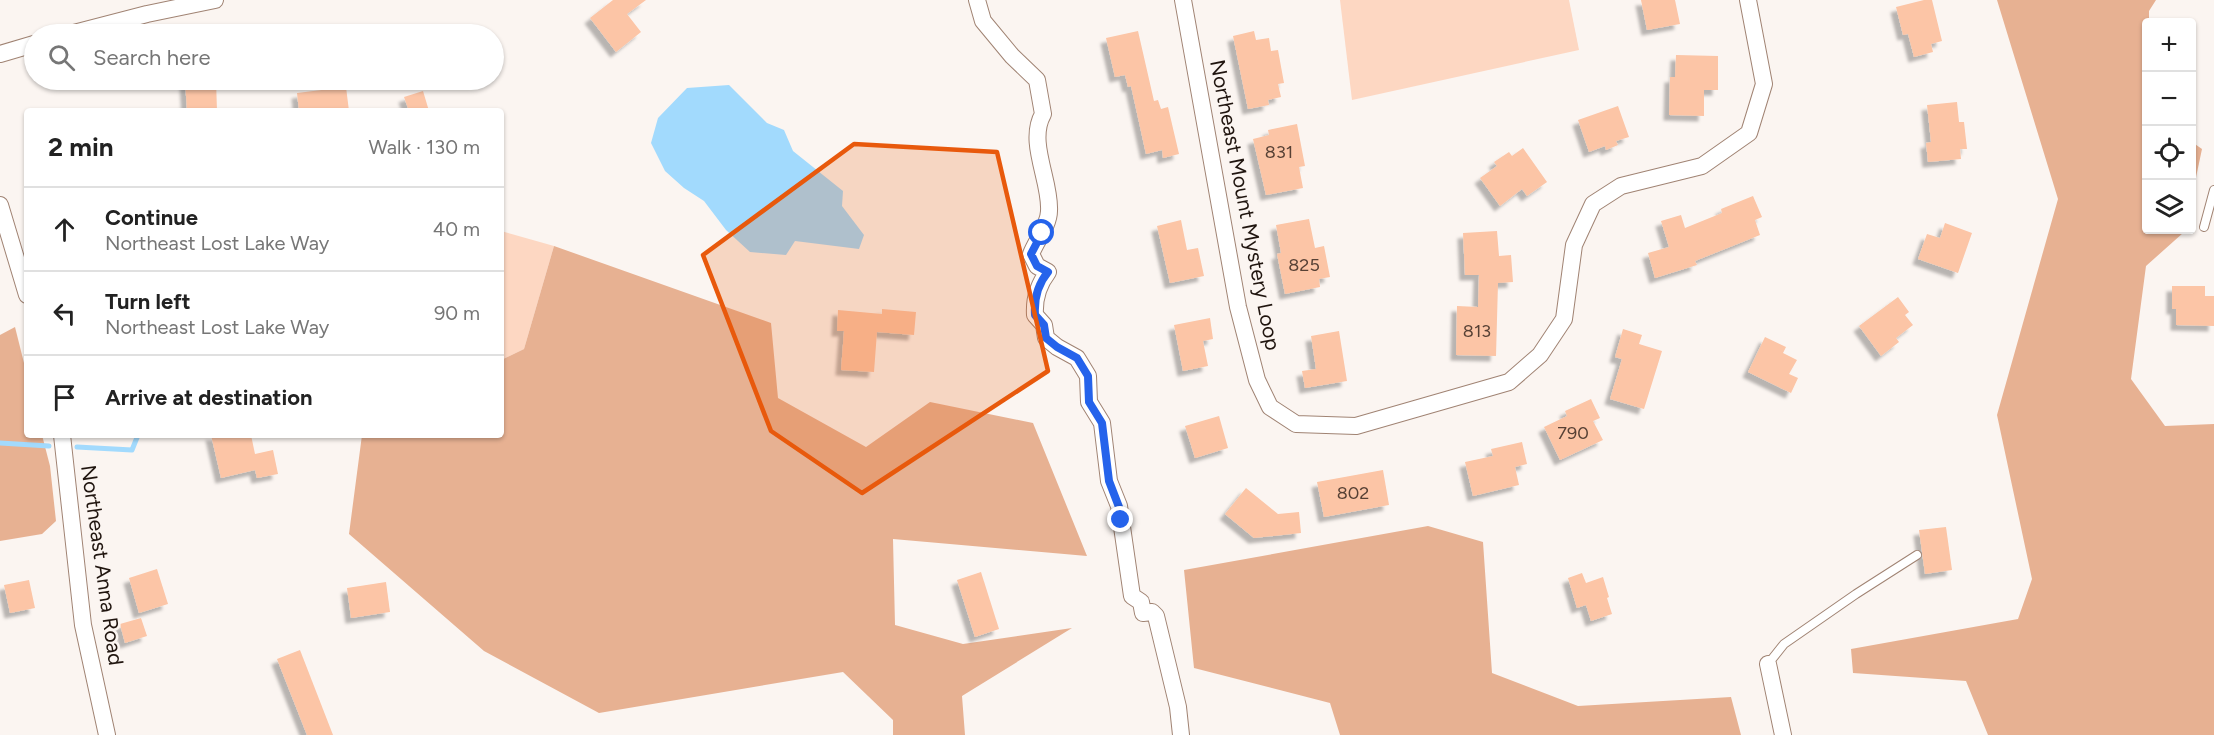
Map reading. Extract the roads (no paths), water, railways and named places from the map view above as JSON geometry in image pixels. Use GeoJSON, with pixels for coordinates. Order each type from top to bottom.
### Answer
{"type":"FeatureCollection","features":[{"type":"Feature","properties":{"kind":"street"},"geometry":{"type":"LineString","coordinates":[[108,24],[215,0]]}},
{"type":"Feature","properties":{"kind":"street"},"geometry":{"type":"LineString","coordinates":[[977,0],[983,21],[1012,56],[1037,80],[1043,114],[1038,124],[1039,153],[1050,208],[1049,218],[1031,254],[1037,266],[1048,272],[1040,285],[1034,304],[1035,315],[1044,325],[1046,338],[1077,358],[1088,376],[1089,402],[1102,423],[1109,481],[1119,507],[1132,596],[1141,602],[1143,613],[1152,612],[1156,616],[1178,707],[1181,735]]}},
{"type":"Feature","properties":{"kind":"street","name":"Northeast Mount Mystery Loop"},"geometry":{"type":"LineString","coordinates":[[1183,0],[1238,307],[1257,380],[1270,407],[1296,424],[1356,426],[1509,382],[1540,355],[1563,319],[1574,245],[1593,204],[1621,186],[1702,166],[1749,133],[1764,84],[1748,0]]}},
{"type":"Feature","properties":{"kind":"street"},"geometry":{"type":"LineString","coordinates":[[0,54],[24,47]]}},
{"type":"Feature","properties":{"kind":"street"},"geometry":{"type":"LineString","coordinates":[[1,211],[24,285]]}},
{"type":"Feature","properties":{"kind":"street","name":"Northeast Anna Road"},"geometry":{"type":"LineString","coordinates":[[62,438],[83,625],[107,735]]}},
{"type":"Feature","properties":{"kind":"street"},"geometry":{"type":"LineString","coordinates":[[1768,664],[1783,735]]}},
{"type":"Feature","properties":{"kind":"lane"},"geometry":{"type":"LineString","coordinates":[[2204,227],[2214,190]]}},
{"type":"Feature","properties":{"kind":"lane"},"geometry":{"type":"LineString","coordinates":[[1768,664],[1784,644],[1917,555]]}},
{"type":"Feature","properties":{"kind":"water"},"geometry":{"type":"Polygon","coordinates":[[[729,85],[767,123],[784,130],[793,151],[843,191],[842,206],[864,235],[859,249],[795,241],[786,255],[750,252],[726,230],[704,201],[684,188],[665,171],[651,143],[658,118],[687,88],[729,85]]]}},
{"type":"Feature","properties":{"kind":"waterway"},"geometry":{"type":"LineString","coordinates":[[77,447],[132,450],[137,438]]}},
{"type":"Feature","properties":{"kind":"waterway"},"geometry":{"type":"LineString","coordinates":[[0,443],[49,446]]}}]}
